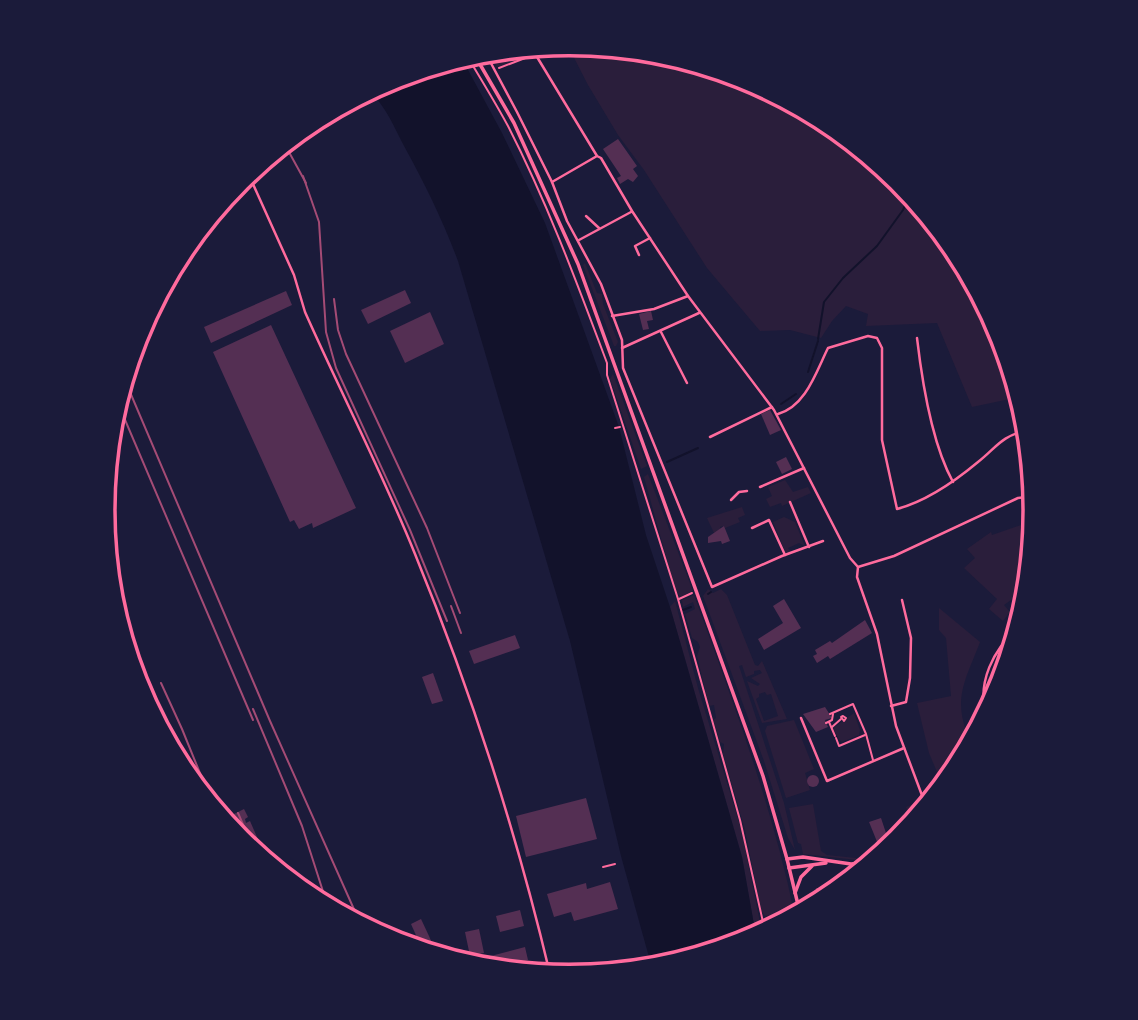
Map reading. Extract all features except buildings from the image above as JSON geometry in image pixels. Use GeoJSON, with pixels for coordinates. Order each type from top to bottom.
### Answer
{"type":"FeatureCollection","features":[{"type":"Feature","properties":{"kind":"main road"},"geometry":{"type":"LineString","coordinates":[[480,65],[514,123],[578,264],[763,776],[797,902]]}},
{"type":"Feature","properties":{"kind":"main road"},"geometry":{"type":"LineString","coordinates":[[787,859],[803,857],[829,863]]}},
{"type":"Feature","properties":{"kind":"main road"},"geometry":{"type":"LineString","coordinates":[[789,868],[829,863],[852,864]]}},
{"type":"Feature","properties":{"kind":"main road"},"geometry":{"type":"LineString","coordinates":[[795,893],[804,872],[814,864]]}},
{"type":"Feature","properties":{"kind":"street"},"geometry":{"type":"LineString","coordinates":[[537,57],[688,296],[772,407],[849,558],[858,567]]}},
{"type":"Feature","properties":{"kind":"street"},"geometry":{"type":"LineString","coordinates":[[492,63],[552,182],[567,221],[601,285],[622,348],[623,368],[712,587],[823,541]]}},
{"type":"Feature","properties":{"kind":"street"},"geometry":{"type":"LineString","coordinates":[[552,182],[597,156]]}},
{"type":"Feature","properties":{"kind":"street"},"geometry":{"type":"LineString","coordinates":[[253,184],[294,275],[305,312],[415,553],[453,652],[498,779],[547,963]]}},
{"type":"Feature","properties":{"kind":"street"},"geometry":{"type":"LineString","coordinates":[[579,240],[632,211]]}},
{"type":"Feature","properties":{"kind":"street"},"geometry":{"type":"LineString","coordinates":[[586,216],[599,228]]}},
{"type":"Feature","properties":{"kind":"street"},"geometry":{"type":"LineString","coordinates":[[639,255],[635,246],[650,238]]}},
{"type":"Feature","properties":{"kind":"street"},"geometry":{"type":"LineString","coordinates":[[612,316],[654,309],[688,296]]}},
{"type":"Feature","properties":{"kind":"street"},"geometry":{"type":"LineString","coordinates":[[622,348],[700,313]]}},
{"type":"Feature","properties":{"kind":"street"},"geometry":{"type":"LineString","coordinates":[[661,332],[687,383]]}},
{"type":"Feature","properties":{"kind":"street"},"geometry":{"type":"LineString","coordinates":[[777,415],[801,400],[828,348],[867,336],[877,338],[882,348],[881,440],[897,509],[933,494],[953,482],[1008,435],[1016,433]]}},
{"type":"Feature","properties":{"kind":"street"},"geometry":{"type":"LineString","coordinates":[[917,338],[924,383],[944,466],[953,482]]}},
{"type":"Feature","properties":{"kind":"street"},"geometry":{"type":"LineString","coordinates":[[709,437],[772,407]]}},
{"type":"Feature","properties":{"kind":"street"},"geometry":{"type":"LineString","coordinates":[[760,487],[804,468]]}},
{"type":"Feature","properties":{"kind":"street"},"geometry":{"type":"LineString","coordinates":[[731,500],[739,492],[747,491]]}},
{"type":"Feature","properties":{"kind":"street"},"geometry":{"type":"LineString","coordinates":[[858,567],[894,556],[1023,497]]}},
{"type":"Feature","properties":{"kind":"street"},"geometry":{"type":"LineString","coordinates":[[790,502],[809,547]]}},
{"type":"Feature","properties":{"kind":"street"},"geometry":{"type":"LineString","coordinates":[[752,528],[769,520],[785,555]]}},
{"type":"Feature","properties":{"kind":"street"},"geometry":{"type":"LineString","coordinates":[[832,537],[838,535]]}},
{"type":"Feature","properties":{"kind":"street"},"geometry":{"type":"LineString","coordinates":[[858,567],[857,577],[877,634],[891,706],[922,795]]}},
{"type":"Feature","properties":{"kind":"street"},"geometry":{"type":"LineString","coordinates":[[891,706],[906,702],[910,678],[911,638],[902,600]]}},
{"type":"Feature","properties":{"kind":"street"},"geometry":{"type":"LineString","coordinates":[[982,697],[984,681],[996,652],[1003,645]]}},
{"type":"Feature","properties":{"kind":"street"},"geometry":{"type":"LineString","coordinates":[[866,734],[839,746],[827,722],[832,720],[832,713],[853,704],[861,728],[866,734],[873,761]]}},
{"type":"Feature","properties":{"kind":"street"},"geometry":{"type":"LineString","coordinates":[[801,718],[828,781],[904,748]]}},
{"type":"Feature","properties":{"kind":"street"},"geometry":{"type":"LineString","coordinates":[[831,728],[841,719]]}},
{"type":"Feature","properties":{"kind":"street"},"geometry":{"type":"LineString","coordinates":[[806,731],[814,728]]}},
{"type":"Feature","properties":{"kind":"path"},"geometry":{"type":"LineString","coordinates":[[495,69],[522,59]]}},
{"type":"Feature","properties":{"kind":"path"},"geometry":{"type":"LineString","coordinates":[[473,66],[507,125],[577,282],[607,363],[607,376],[678,599],[740,820],[762,920]]}},
{"type":"Feature","properties":{"kind":"path"},"geometry":{"type":"LineString","coordinates":[[615,428],[620,427]]}},
{"type":"Feature","properties":{"kind":"path"},"geometry":{"type":"LineString","coordinates":[[678,599],[692,593]]}},
{"type":"Feature","properties":{"kind":"path"},"geometry":{"type":"LineString","coordinates":[[603,867],[615,864]]}},
{"type":"Feature","properties":{"kind":"shaded area"},"geometry":{"type":"Polygon","coordinates":[[[573,56],[628,60],[687,71],[770,103],[845,150],[890,189],[946,258],[976,309],[999,364],[1009,399],[972,407],[937,323],[866,326],[868,314],[846,306],[821,338],[790,330],[760,331],[707,268],[644,170],[618,135],[573,56]]]}},
{"type":"Feature","properties":{"kind":"shaded area"},"geometry":{"type":"Polygon","coordinates":[[[508,60],[509,64],[497,67],[495,63],[508,60]]]}},
{"type":"Feature","properties":{"kind":"shaded area"},"geometry":{"type":"Polygon","coordinates":[[[467,68],[545,223],[619,427],[646,535],[670,607],[742,857],[754,924],[687,949],[649,957],[621,856],[570,641],[458,261],[433,203],[377,99],[395,91],[467,68]]]}},
{"type":"Feature","properties":{"kind":"shaded area"},"geometry":{"type":"Polygon","coordinates":[[[585,263],[597,293],[602,294],[603,304],[618,342],[616,346],[583,265],[585,263]]]}},
{"type":"Feature","properties":{"kind":"shaded area"},"geometry":{"type":"Polygon","coordinates":[[[613,374],[647,466],[641,469],[610,379],[613,374]]]}},
{"type":"Feature","properties":{"kind":"shaded area"},"geometry":{"type":"Polygon","coordinates":[[[648,474],[693,591],[680,597],[675,589],[644,477],[648,474]]]}},
{"type":"Feature","properties":{"kind":"shaded area"},"geometry":{"type":"Polygon","coordinates":[[[785,480],[793,492],[808,487],[811,493],[782,506],[781,503],[770,507],[766,499],[772,496],[768,487],[785,480]]]}},
{"type":"Feature","properties":{"kind":"shaded area"},"geometry":{"type":"Polygon","coordinates":[[[742,507],[745,515],[738,518],[740,522],[725,528],[720,527],[721,530],[714,533],[707,518],[742,507]]]}},
{"type":"Feature","properties":{"kind":"shaded area"},"geometry":{"type":"Polygon","coordinates":[[[784,517],[795,522],[805,546],[799,543],[788,548],[791,552],[786,554],[773,522],[784,517]]]}},
{"type":"Feature","properties":{"kind":"shaded area"},"geometry":{"type":"Polygon","coordinates":[[[1023,525],[1014,598],[1004,605],[1010,612],[1003,621],[989,609],[997,599],[964,568],[975,558],[967,549],[991,532],[992,535],[1023,525]]]}},
{"type":"Feature","properties":{"kind":"shaded area"},"geometry":{"type":"Polygon","coordinates":[[[708,589],[713,593],[721,589],[727,595],[755,665],[758,666],[762,661],[787,719],[762,723],[747,681],[758,686],[760,684],[751,678],[762,673],[760,670],[754,671],[754,674],[746,677],[742,665],[739,666],[784,803],[795,850],[788,838],[764,761],[703,596],[708,589]],[[765,692],[759,694],[756,699],[764,721],[778,716],[771,694],[767,695],[765,692]]]}},
{"type":"Feature","properties":{"kind":"shaded area"},"geometry":{"type":"Polygon","coordinates":[[[694,595],[763,792],[792,905],[774,915],[765,916],[761,910],[745,830],[723,754],[724,744],[720,742],[713,720],[716,718],[714,705],[709,706],[697,656],[700,647],[692,638],[685,614],[695,609],[693,602],[683,607],[682,600],[694,595]]]}},
{"type":"Feature","properties":{"kind":"shaded area"},"geometry":{"type":"Polygon","coordinates":[[[675,601],[698,688],[742,832],[760,922],[754,924],[742,857],[670,607],[675,601]]]}},
{"type":"Feature","properties":{"kind":"shaded area"},"geometry":{"type":"Polygon","coordinates":[[[939,608],[980,642],[962,691],[962,714],[966,730],[938,774],[929,753],[917,703],[951,696],[946,638],[939,630],[939,608]]]}},
{"type":"Feature","properties":{"kind":"shaded area"},"geometry":{"type":"Polygon","coordinates":[[[854,713],[859,735],[842,742],[833,728],[854,713]]]}},
{"type":"Feature","properties":{"kind":"shaded area"},"geometry":{"type":"Polygon","coordinates":[[[794,720],[814,769],[805,773],[810,790],[786,798],[765,731],[767,726],[794,720]]]}},
{"type":"Feature","properties":{"kind":"shaded area"},"geometry":{"type":"Polygon","coordinates":[[[813,804],[821,851],[827,855],[857,860],[803,854],[789,808],[813,804]]]}},
{"type":"Feature","properties":{"kind":"waterway"},"geometry":{"type":"LineString","coordinates":[[818,339],[824,302],[843,278],[877,246],[905,205]]}},
{"type":"Feature","properties":{"kind":"waterway"},"geometry":{"type":"LineString","coordinates":[[808,372],[818,341]]}},
{"type":"Feature","properties":{"kind":"waterway"},"geometry":{"type":"LineString","coordinates":[[781,404],[796,394]]}},
{"type":"Feature","properties":{"kind":"waterway"},"geometry":{"type":"LineString","coordinates":[[667,462],[698,448]]}},
{"type":"Feature","properties":{"kind":"waterway"},"geometry":{"type":"LineString","coordinates":[[683,610],[691,607]]}},
{"type":"Feature","properties":{"kind":"railway"},"geometry":{"type":"LineString","coordinates":[[289,153],[306,183]]}},
{"type":"Feature","properties":{"kind":"railway"},"geometry":{"type":"LineString","coordinates":[[303,176],[319,222],[326,332],[336,368],[410,530],[447,621]]}},
{"type":"Feature","properties":{"kind":"railway"},"geometry":{"type":"LineString","coordinates":[[334,299],[338,330],[346,354],[427,528],[460,613]]}},
{"type":"Feature","properties":{"kind":"railway"},"geometry":{"type":"LineString","coordinates":[[130,392],[270,721],[354,910]]}},
{"type":"Feature","properties":{"kind":"railway"},"geometry":{"type":"LineString","coordinates":[[124,419],[253,720]]}},
{"type":"Feature","properties":{"kind":"railway"},"geometry":{"type":"LineString","coordinates":[[451,606],[461,633]]}},
{"type":"Feature","properties":{"kind":"railway"},"geometry":{"type":"LineString","coordinates":[[161,683],[200,773]]}},
{"type":"Feature","properties":{"kind":"railway"},"geometry":{"type":"LineString","coordinates":[[253,709],[302,826],[323,891]]}},
{"type":"Feature","properties":{"kind":"railway"},"geometry":{"type":"LineString","coordinates":[[238,813],[244,826]]}}]}
